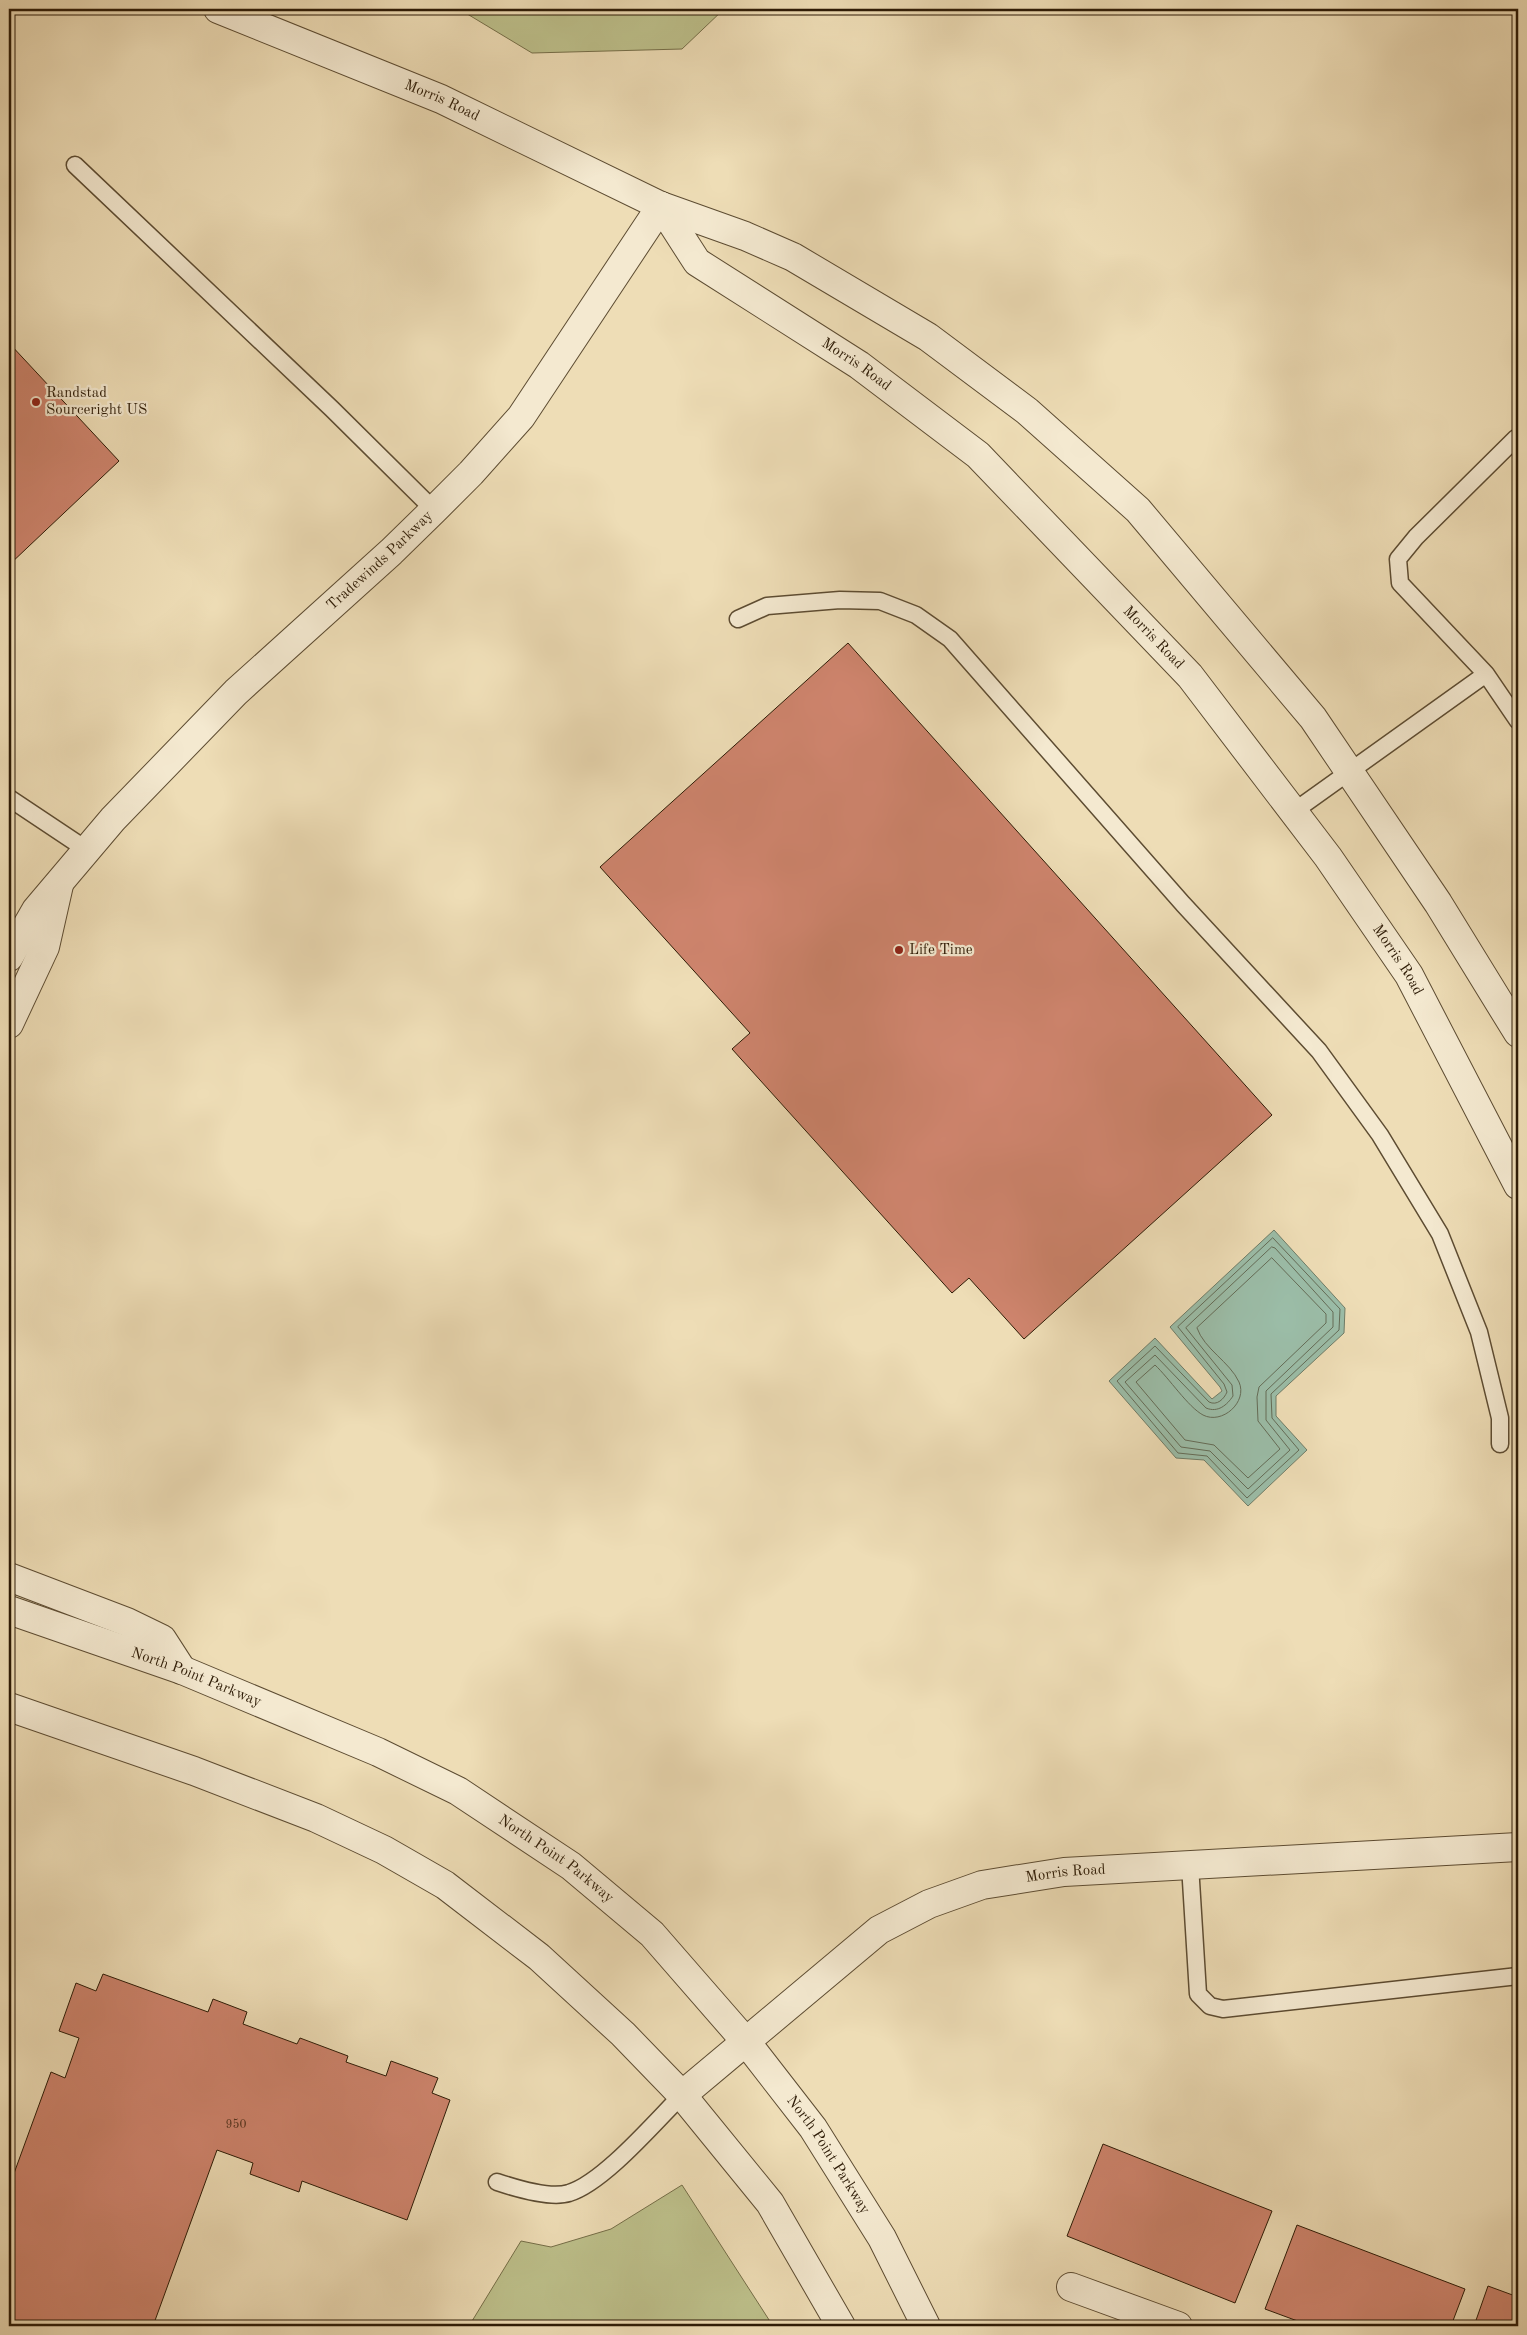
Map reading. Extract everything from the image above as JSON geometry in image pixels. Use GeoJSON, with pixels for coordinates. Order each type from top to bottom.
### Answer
{"type":"FeatureCollection","features":[{"type":"Feature","properties":{"kind":"street","name":"Morris Road"},"geometry":{"type":"LineString","coordinates":[[218,9],[441,99],[661,206],[745,236],[793,257],[928,337],[1028,411],[1138,510],[1313,718],[1438,903],[1518,1033]]}},
{"type":"Feature","properties":{"kind":"street","name":"Morris Road"},"geometry":{"type":"LineString","coordinates":[[661,206],[697,262],[859,365],[978,455],[1190,676],[1328,857],[1409,974],[1518,1185]]}},
{"type":"Feature","properties":{"kind":"street","name":"Tradewinds Parkway"},"geometry":{"type":"LineString","coordinates":[[9,957],[36,910],[60,884],[113,819],[236,692],[391,552],[434,510],[471,473],[521,416],[661,206]]}},
{"type":"Feature","properties":{"kind":"street","name":"Tradewinds Parkway"},"geometry":{"type":"LineString","coordinates":[[9,1024],[45,947],[60,884]]}},
{"type":"Feature","properties":{"kind":"street"},"geometry":{"type":"LineString","coordinates":[[9,1577],[127,1622],[162,1639],[182,1670]]}},
{"type":"Feature","properties":{"kind":"street","name":"North Point Parkway"},"geometry":{"type":"LineString","coordinates":[[9,1610],[182,1670],[378,1752],[458,1791],[571,1866],[652,1934],[747,2043],[813,2128],[882,2238],[926,2326]]}},
{"type":"Feature","properties":{"kind":"street"},"geometry":{"type":"LineString","coordinates":[[9,1707],[194,1771],[316,1818],[399,1858],[445,1885],[539,1957],[623,2034],[682,2095],[770,2203],[842,2326]]}},
{"type":"Feature","properties":{"kind":"street","name":"Morris Road"},"geometry":{"type":"LineString","coordinates":[[682,2095],[747,2043],[879,1930],[930,1904],[982,1885],[1064,1872],[1518,1847]]}},
{"type":"Feature","properties":{"kind":"street"},"geometry":{"type":"LineString","coordinates":[[1071,2287],[1178,2326]]}},
{"type":"Feature","properties":{"kind":"lane"},"geometry":{"type":"LineString","coordinates":[[75,165],[325,403],[434,510]]}},
{"type":"Feature","properties":{"kind":"lane"},"geometry":{"type":"LineString","coordinates":[[1516,713],[1486,674],[1400,583],[1398,559],[1416,537],[1518,438]]}},
{"type":"Feature","properties":{"kind":"lane"},"geometry":{"type":"LineString","coordinates":[[738,619],[767,606],[840,600],[880,601],[916,615],[950,639],[1183,904],[1319,1051],[1380,1135],[1440,1234],[1479,1332],[1500,1418],[1500,1444]]}},
{"type":"Feature","properties":{"kind":"lane"},"geometry":{"type":"LineString","coordinates":[[1293,812],[1349,770],[1486,674]]}},
{"type":"Feature","properties":{"kind":"lane"},"geometry":{"type":"LineString","coordinates":[[9,798],[88,850]]}},
{"type":"Feature","properties":{"kind":"lane"},"geometry":{"type":"LineString","coordinates":[[1190,1865],[1198,1994],[1210,2006],[1223,2009],[1518,1976]]}},
{"type":"Feature","properties":{"kind":"lane"},"geometry":{"type":"LineString","coordinates":[[497,2182],[539,2193],[568,2194],[577,2190],[595,2181],[682,2095]]}},
{"type":"Feature","properties":{"kind":"shaded area"},"geometry":{"type":"Polygon","coordinates":[[[459,9],[724,9],[682,49],[532,53],[459,9]]]}},
{"type":"Feature","properties":{"kind":"shaded area"},"geometry":{"type":"Polygon","coordinates":[[[682,2185],[773,2326],[469,2326],[521,2241],[551,2247],[611,2229],[682,2185]]]}},
{"type":"Feature","properties":{"kind":"water"},"geometry":{"type":"Polygon","coordinates":[[[1274,1230],[1345,1308],[1344,1333],[1276,1396],[1276,1416],[1307,1450],[1248,1506],[1204,1460],[1176,1458],[1109,1381],[1155,1338],[1212,1399],[1222,1391],[1170,1327],[1274,1230]]]}},
{"type":"Feature","properties":{"kind":"building","name":"Randstad Sourceright US"},"geometry":{"type":"Polygon","coordinates":[[[9,343],[119,461],[9,565],[9,343]]]}},
{"type":"Feature","properties":{"kind":"building","name":"Life Time"},"geometry":{"type":"Polygon","coordinates":[[[848,643],[1272,1115],[1024,1339],[969,1278],[952,1293],[732,1049],[750,1033],[600,867],[848,643]]]}},
{"type":"Feature","properties":{"kind":"building"},"geometry":{"type":"Polygon","coordinates":[[[103,1974],[208,2012],[213,1999],[247,2012],[243,2024],[297,2044],[300,2038],[348,2056],[346,2062],[386,2076],[391,2061],[438,2078],[432,2093],[450,2100],[407,2220],[302,2181],[299,2192],[250,2174],[253,2163],[217,2150],[153,2326],[9,2326],[9,2187],[51,2072],[65,2078],[79,2038],[59,2031],[76,1983],[96,1991],[103,1974]]]}},
{"type":"Feature","properties":{"kind":"building"},"geometry":{"type":"Polygon","coordinates":[[[1103,2144],[1272,2211],[1235,2303],[1067,2236],[1103,2144]]]}},
{"type":"Feature","properties":{"kind":"building"},"geometry":{"type":"Polygon","coordinates":[[[1297,2225],[1465,2289],[1451,2326],[1311,2326],[1265,2309],[1297,2225]]]}},
{"type":"Feature","properties":{"kind":"building"},"geometry":{"type":"Polygon","coordinates":[[[1488,2286],[1518,2297],[1518,2326],[1474,2326],[1488,2286]]]}},
{"type":"Feature","properties":{"kind":"place","name":"Randstad Sourceright US"},"geometry":{"type":"Point","coordinates":[36,402]}},
{"type":"Feature","properties":{"kind":"place","name":"Life Time"},"geometry":{"type":"Point","coordinates":[899,950]}}]}
